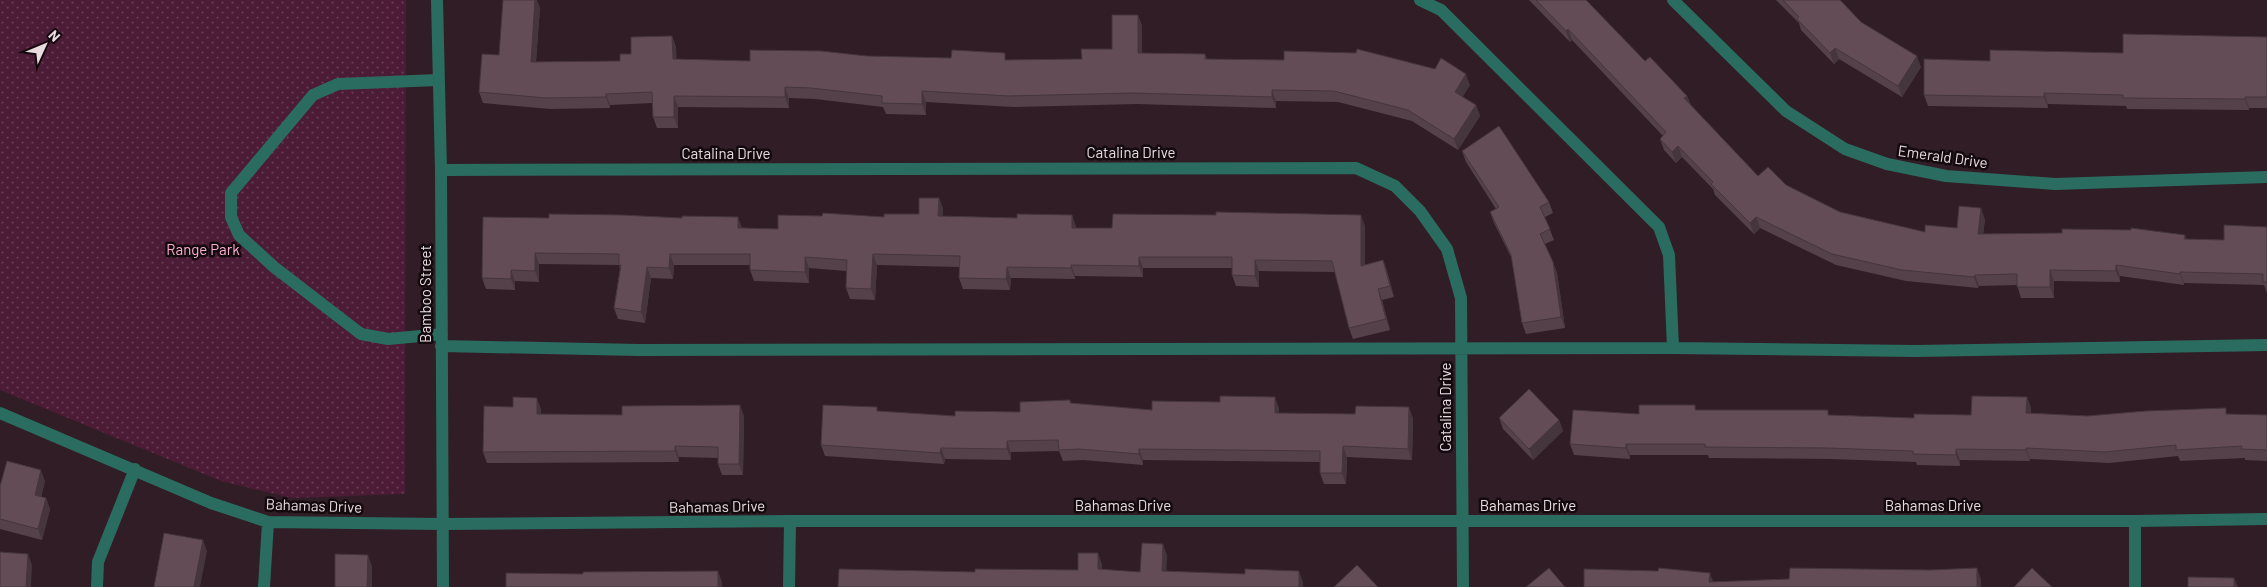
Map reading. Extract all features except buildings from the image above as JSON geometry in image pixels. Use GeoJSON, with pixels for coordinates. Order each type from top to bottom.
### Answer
{"type":"FeatureCollection","features":[{"type":"Feature","properties":{"kind":"street","name":"Bamboo Street"},"geometry":{"type":"LineString","coordinates":[[436,0],[440,170],[443,587]]}},
{"type":"Feature","properties":{"kind":"street"},"geometry":{"type":"LineString","coordinates":[[1420,0],[1441,10],[1659,227],[1669,255],[1673,348]]}},
{"type":"Feature","properties":{"kind":"street","name":"Emerald Drive"},"geometry":{"type":"LineString","coordinates":[[1673,0],[1786,111],[1845,149],[1887,164],[1946,176],[2055,184],[2267,177]]}},
{"type":"Feature","properties":{"kind":"street"},"geometry":{"type":"LineString","coordinates":[[438,80],[338,84],[313,96],[231,193],[231,217],[239,236],[274,267],[362,334],[388,340],[442,340],[638,350],[1673,348],[1916,351],[2267,345]]}},
{"type":"Feature","properties":{"kind":"street","name":"Catalina Drive"},"geometry":{"type":"LineString","coordinates":[[440,170],[1356,168],[1395,186],[1420,211],[1447,249],[1461,298],[1463,587]]}},
{"type":"Feature","properties":{"kind":"street","name":"Bahamas Drive"},"geometry":{"type":"LineString","coordinates":[[0,413],[211,503],[268,522],[443,524],[790,521],[2135,521],[2267,519]]}},
{"type":"Feature","properties":{"kind":"street"},"geometry":{"type":"LineString","coordinates":[[97,587],[98,562],[135,469]]}},
{"type":"Feature","properties":{"kind":"street"},"geometry":{"type":"LineString","coordinates":[[789,587],[790,521]]}},
{"type":"Feature","properties":{"kind":"street"},"geometry":{"type":"LineString","coordinates":[[2135,521],[2135,587]]}},
{"type":"Feature","properties":{"kind":"street"},"geometry":{"type":"LineString","coordinates":[[264,587],[268,522]]}},
{"type":"Feature","properties":{"kind":"green space","name":"Range Park"},"geometry":{"type":"Polygon","coordinates":[[[0,0],[406,0],[405,494],[292,498],[221,481],[0,390],[0,0]]]}}]}
